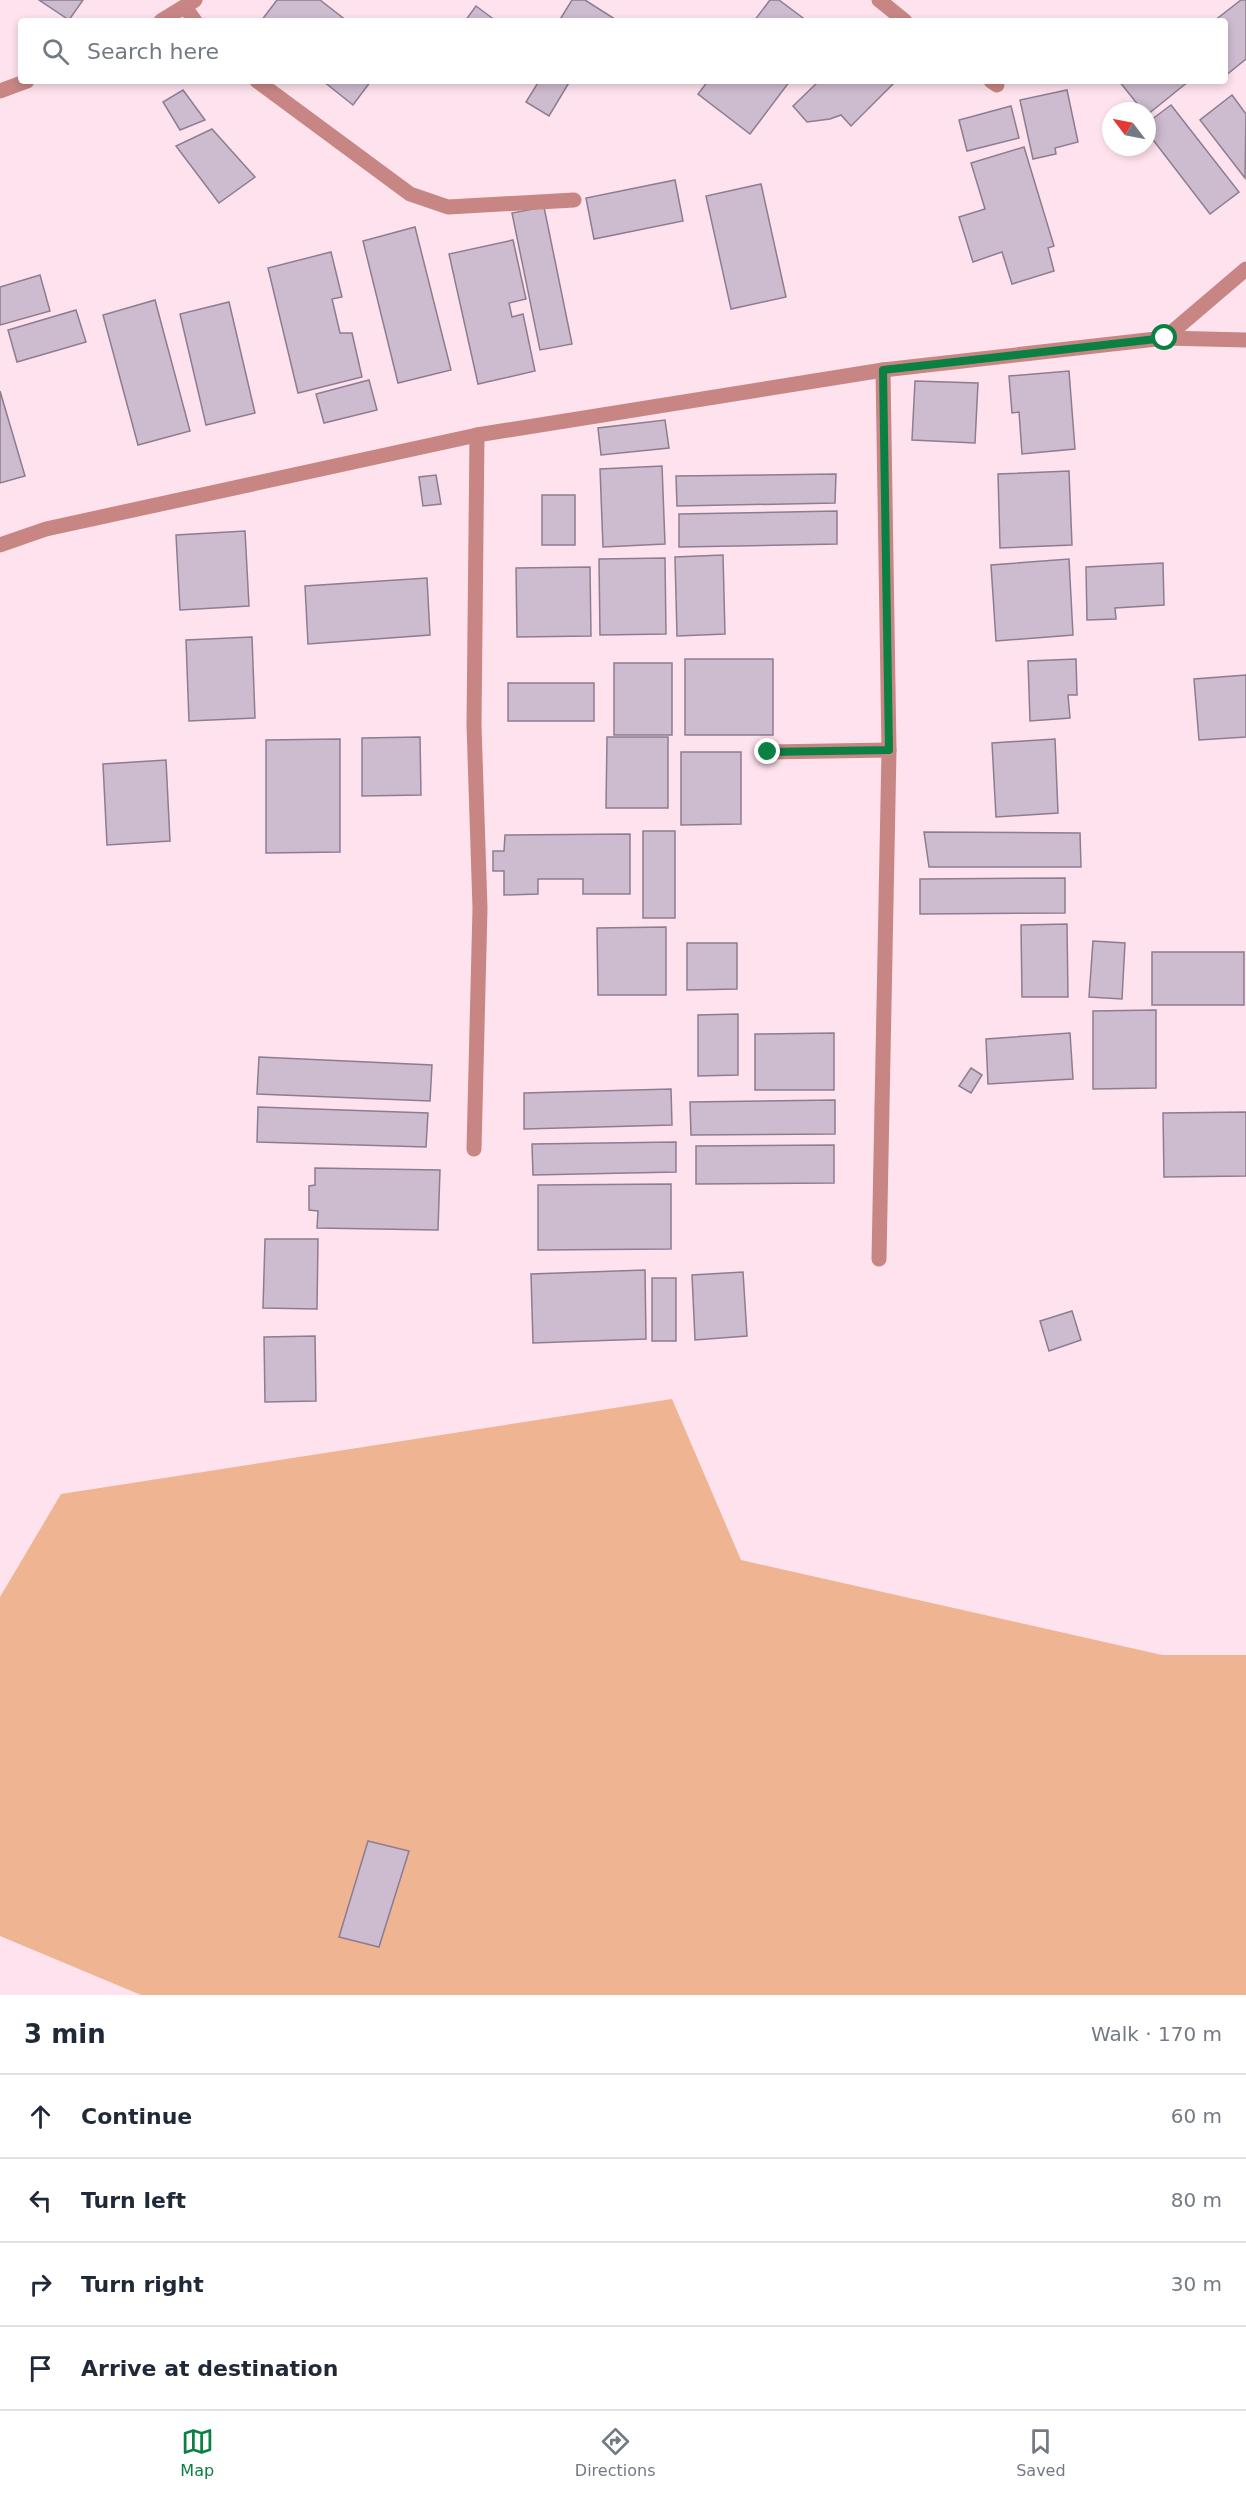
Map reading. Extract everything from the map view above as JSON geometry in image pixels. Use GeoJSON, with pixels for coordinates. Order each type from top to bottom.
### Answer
{"type":"FeatureCollection","features":[{"type":"Feature","properties":{"kind":"street"},"geometry":{"type":"LineString","coordinates":[[879,0],[901,18]]}},
{"type":"Feature","properties":{"kind":"street"},"geometry":{"type":"LineString","coordinates":[[166,18],[190,4]]}},
{"type":"Feature","properties":{"kind":"street"},"geometry":{"type":"LineString","coordinates":[[0,92],[20,84]]}},
{"type":"Feature","properties":{"kind":"street"},"geometry":{"type":"LineString","coordinates":[[261,84],[410,194],[448,207],[574,200]]}},
{"type":"Feature","properties":{"kind":"street"},"geometry":{"type":"LineString","coordinates":[[1165,338],[1246,269]]}},
{"type":"Feature","properties":{"kind":"street"},"geometry":{"type":"LineString","coordinates":[[0,545],[46,529],[477,435],[883,370],[1165,338],[1246,340]]}},
{"type":"Feature","properties":{"kind":"street"},"geometry":{"type":"LineString","coordinates":[[879,1259],[889,750],[883,370]]}},
{"type":"Feature","properties":{"kind":"street"},"geometry":{"type":"LineString","coordinates":[[474,1149],[480,908],[474,725],[477,435]]}},
{"type":"Feature","properties":{"kind":"street"},"geometry":{"type":"LineString","coordinates":[[768,752],[889,750]]}},
{"type":"Feature","properties":{"kind":"shaded area"},"geometry":{"type":"Polygon","coordinates":[[[672,1399],[741,1560],[1162,1655],[1246,1655],[1246,1995],[141,1995],[0,1936],[0,1597],[61,1494],[672,1399]]]}},
{"type":"Feature","properties":{"kind":"building"},"geometry":{"type":"Polygon","coordinates":[[[39,0],[83,0],[70,18],[66,18],[39,0]]]}},
{"type":"Feature","properties":{"kind":"building"},"geometry":{"type":"Polygon","coordinates":[[[277,0],[320,0],[343,18],[263,18],[277,0]]]}},
{"type":"Feature","properties":{"kind":"building"},"geometry":{"type":"Polygon","coordinates":[[[572,0],[585,0],[613,18],[561,18],[572,0]]]}},
{"type":"Feature","properties":{"kind":"building"},"geometry":{"type":"Polygon","coordinates":[[[770,0],[779,0],[803,18],[756,18],[770,0]]]}},
{"type":"Feature","properties":{"kind":"building"},"geometry":{"type":"Polygon","coordinates":[[[1241,0],[1246,0],[1246,59],[1228,74],[1228,18],[1218,18],[1241,0]]]}},
{"type":"Feature","properties":{"kind":"building"},"geometry":{"type":"Polygon","coordinates":[[[476,6],[492,18],[467,18],[476,6]]]}},
{"type":"Feature","properties":{"kind":"building"},"geometry":{"type":"Polygon","coordinates":[[[327,84],[369,84],[353,105],[327,84]]]}},
{"type":"Feature","properties":{"kind":"building"},"geometry":{"type":"Polygon","coordinates":[[[537,84],[568,84],[549,116],[526,102],[537,84]]]}},
{"type":"Feature","properties":{"kind":"building"},"geometry":{"type":"Polygon","coordinates":[[[706,84],[788,84],[750,134],[698,94],[706,84]]]}},
{"type":"Feature","properties":{"kind":"building"},"geometry":{"type":"Polygon","coordinates":[[[816,84],[893,84],[851,126],[841,115],[807,122],[793,106],[816,84]]]}},
{"type":"Feature","properties":{"kind":"building"},"geometry":{"type":"Polygon","coordinates":[[[1121,84],[1185,84],[1156,108],[1156,102],[1136,102],[1121,84]]]}},
{"type":"Feature","properties":{"kind":"building"},"geometry":{"type":"Polygon","coordinates":[[[183,90],[205,120],[180,130],[163,102],[183,90]]]}},
{"type":"Feature","properties":{"kind":"building"},"geometry":{"type":"Polygon","coordinates":[[[1067,90],[1078,142],[1055,148],[1056,154],[1033,159],[1020,100],[1067,90]]]}},
{"type":"Feature","properties":{"kind":"building"},"geometry":{"type":"Polygon","coordinates":[[[1232,95],[1246,114],[1245,178],[1200,120],[1232,95]]]}},
{"type":"Feature","properties":{"kind":"building"},"geometry":{"type":"Polygon","coordinates":[[[1171,105],[1239,192],[1210,214],[1156,144],[1156,116],[1171,105]]]}},
{"type":"Feature","properties":{"kind":"building"},"geometry":{"type":"Polygon","coordinates":[[[1011,106],[1019,138],[967,151],[959,120],[1011,106]]]}},
{"type":"Feature","properties":{"kind":"building"},"geometry":{"type":"Polygon","coordinates":[[[212,129],[255,177],[219,203],[176,146],[212,129]]]}},
{"type":"Feature","properties":{"kind":"building"},"geometry":{"type":"Polygon","coordinates":[[[1024,147],[1054,246],[1048,248],[1054,271],[1012,284],[1002,252],[973,262],[959,217],[985,209],[971,163],[1024,147]]]}},
{"type":"Feature","properties":{"kind":"building"},"geometry":{"type":"Polygon","coordinates":[[[675,180],[683,221],[594,239],[586,198],[675,180]]]}},
{"type":"Feature","properties":{"kind":"building"},"geometry":{"type":"Polygon","coordinates":[[[761,184],[786,297],[731,309],[706,196],[761,184]]]}},
{"type":"Feature","properties":{"kind":"building"},"geometry":{"type":"Polygon","coordinates":[[[544,207],[572,344],[540,350],[512,213],[544,207]]]}},
{"type":"Feature","properties":{"kind":"building"},"geometry":{"type":"Polygon","coordinates":[[[415,227],[451,370],[398,383],[363,241],[415,227]]]}},
{"type":"Feature","properties":{"kind":"building"},"geometry":{"type":"Polygon","coordinates":[[[513,240],[526,299],[509,303],[512,317],[523,314],[535,371],[478,384],[449,254],[513,240]]]}},
{"type":"Feature","properties":{"kind":"building"},"geometry":{"type":"Polygon","coordinates":[[[331,252],[342,297],[332,299],[340,333],[352,333],[362,377],[298,393],[268,268],[331,252]]]}},
{"type":"Feature","properties":{"kind":"building"},"geometry":{"type":"Polygon","coordinates":[[[40,275],[50,311],[0,325],[0,287],[40,275]]]}},
{"type":"Feature","properties":{"kind":"building"},"geometry":{"type":"Polygon","coordinates":[[[155,300],[190,431],[138,445],[103,315],[155,300]]]}},
{"type":"Feature","properties":{"kind":"building"},"geometry":{"type":"Polygon","coordinates":[[[229,302],[255,413],[206,425],[180,314],[229,302]]]}},
{"type":"Feature","properties":{"kind":"building"},"geometry":{"type":"Polygon","coordinates":[[[76,310],[86,342],[17,362],[8,330],[76,310]]]}},
{"type":"Feature","properties":{"kind":"building"},"geometry":{"type":"Polygon","coordinates":[[[1069,371],[1075,449],[1022,454],[1019,412],[1012,413],[1009,376],[1069,371]]]}},
{"type":"Feature","properties":{"kind":"building"},"geometry":{"type":"Polygon","coordinates":[[[369,380],[377,410],[324,423],[316,394],[369,380]]]}},
{"type":"Feature","properties":{"kind":"building"},"geometry":{"type":"Polygon","coordinates":[[[915,381],[978,383],[975,443],[912,440],[915,381]]]}},
{"type":"Feature","properties":{"kind":"building"},"geometry":{"type":"Polygon","coordinates":[[[0,391],[25,476],[0,483],[0,391]]]}},
{"type":"Feature","properties":{"kind":"building"},"geometry":{"type":"Polygon","coordinates":[[[665,420],[669,448],[601,455],[598,428],[665,420]]]}},
{"type":"Feature","properties":{"kind":"building"},"geometry":{"type":"Polygon","coordinates":[[[662,466],[665,544],[603,547],[600,469],[662,466]]]}},
{"type":"Feature","properties":{"kind":"building"},"geometry":{"type":"Polygon","coordinates":[[[1069,471],[1072,545],[1000,548],[998,474],[1069,471]]]}},
{"type":"Feature","properties":{"kind":"building"},"geometry":{"type":"Polygon","coordinates":[[[836,474],[835,503],[677,506],[676,476],[836,474]]]}},
{"type":"Feature","properties":{"kind":"building"},"geometry":{"type":"Polygon","coordinates":[[[436,475],[441,504],[423,506],[419,477],[436,475]]]}},
{"type":"Feature","properties":{"kind":"building"},"geometry":{"type":"Polygon","coordinates":[[[542,495],[575,495],[575,545],[542,545],[542,495]]]}},
{"type":"Feature","properties":{"kind":"building"},"geometry":{"type":"Polygon","coordinates":[[[837,511],[837,544],[679,547],[679,514],[837,511]]]}},
{"type":"Feature","properties":{"kind":"building"},"geometry":{"type":"Polygon","coordinates":[[[245,531],[249,606],[180,610],[176,535],[245,531]]]}},
{"type":"Feature","properties":{"kind":"building"},"geometry":{"type":"Polygon","coordinates":[[[723,555],[725,634],[677,636],[675,557],[723,555]]]}},
{"type":"Feature","properties":{"kind":"building"},"geometry":{"type":"Polygon","coordinates":[[[665,558],[666,634],[600,635],[599,559],[665,558]]]}},
{"type":"Feature","properties":{"kind":"building"},"geometry":{"type":"Polygon","coordinates":[[[1069,559],[1073,635],[996,641],[991,565],[1069,559]]]}},
{"type":"Feature","properties":{"kind":"building"},"geometry":{"type":"Polygon","coordinates":[[[1163,563],[1164,605],[1115,608],[1116,619],[1087,620],[1086,567],[1163,563]]]}},
{"type":"Feature","properties":{"kind":"building"},"geometry":{"type":"Polygon","coordinates":[[[590,567],[591,636],[517,637],[516,568],[590,567]]]}},
{"type":"Feature","properties":{"kind":"building"},"geometry":{"type":"Polygon","coordinates":[[[427,578],[430,635],[308,644],[305,586],[427,578]]]}},
{"type":"Feature","properties":{"kind":"building"},"geometry":{"type":"Polygon","coordinates":[[[252,637],[255,718],[189,721],[186,640],[252,637]]]}},
{"type":"Feature","properties":{"kind":"building"},"geometry":{"type":"Polygon","coordinates":[[[685,659],[773,659],[773,735],[685,735],[685,659]]]}},
{"type":"Feature","properties":{"kind":"building"},"geometry":{"type":"Polygon","coordinates":[[[1076,659],[1077,695],[1068,695],[1070,718],[1030,721],[1028,661],[1076,659]]]}},
{"type":"Feature","properties":{"kind":"building"},"geometry":{"type":"Polygon","coordinates":[[[614,663],[672,663],[672,735],[614,735],[614,663]]]}},
{"type":"Feature","properties":{"kind":"building"},"geometry":{"type":"Polygon","coordinates":[[[1246,675],[1246,737],[1199,740],[1194,679],[1246,675]]]}},
{"type":"Feature","properties":{"kind":"building"},"geometry":{"type":"Polygon","coordinates":[[[508,683],[594,683],[594,721],[508,721],[508,683]]]}},
{"type":"Feature","properties":{"kind":"building"},"geometry":{"type":"Polygon","coordinates":[[[420,737],[421,795],[362,796],[362,738],[420,737]]]}},
{"type":"Feature","properties":{"kind":"building"},"geometry":{"type":"Polygon","coordinates":[[[607,737],[668,737],[668,808],[606,808],[607,737]]]}},
{"type":"Feature","properties":{"kind":"building"},"geometry":{"type":"Polygon","coordinates":[[[340,739],[340,852],[266,853],[266,740],[340,739]]]}},
{"type":"Feature","properties":{"kind":"building"},"geometry":{"type":"Polygon","coordinates":[[[1055,739],[1058,813],[996,817],[992,743],[1055,739]]]}},
{"type":"Feature","properties":{"kind":"building"},"geometry":{"type":"Polygon","coordinates":[[[681,752],[741,752],[741,824],[681,825],[681,752]]]}},
{"type":"Feature","properties":{"kind":"building"},"geometry":{"type":"Polygon","coordinates":[[[166,760],[170,841],[107,845],[103,764],[166,760]]]}},
{"type":"Feature","properties":{"kind":"building"},"geometry":{"type":"Polygon","coordinates":[[[643,831],[675,831],[675,918],[643,918],[643,831]]]}},
{"type":"Feature","properties":{"kind":"building"},"geometry":{"type":"Polygon","coordinates":[[[924,832],[1080,833],[1081,867],[929,867],[924,832]]]}},
{"type":"Feature","properties":{"kind":"building"},"geometry":{"type":"Polygon","coordinates":[[[630,834],[630,894],[583,894],[583,879],[538,879],[538,894],[504,895],[504,871],[493,871],[493,851],[504,851],[505,835],[630,834]]]}},
{"type":"Feature","properties":{"kind":"building"},"geometry":{"type":"Polygon","coordinates":[[[1065,878],[1065,913],[920,914],[920,879],[1065,878]]]}},
{"type":"Feature","properties":{"kind":"building"},"geometry":{"type":"Polygon","coordinates":[[[1067,924],[1068,997],[1022,997],[1021,925],[1067,924]]]}},
{"type":"Feature","properties":{"kind":"building"},"geometry":{"type":"Polygon","coordinates":[[[666,927],[666,995],[598,995],[597,928],[666,927]]]}},
{"type":"Feature","properties":{"kind":"building"},"geometry":{"type":"Polygon","coordinates":[[[1093,941],[1125,943],[1122,999],[1089,997],[1093,941]]]}},
{"type":"Feature","properties":{"kind":"building"},"geometry":{"type":"Polygon","coordinates":[[[687,943],[737,943],[737,989],[687,990],[687,943]]]}},
{"type":"Feature","properties":{"kind":"building"},"geometry":{"type":"Polygon","coordinates":[[[1152,952],[1244,952],[1244,1005],[1152,1005],[1152,952]]]}},
{"type":"Feature","properties":{"kind":"building"},"geometry":{"type":"Polygon","coordinates":[[[1156,1010],[1156,1088],[1093,1089],[1093,1011],[1156,1010]]]}},
{"type":"Feature","properties":{"kind":"building"},"geometry":{"type":"Polygon","coordinates":[[[738,1014],[738,1075],[698,1076],[698,1015],[738,1014]]]}},
{"type":"Feature","properties":{"kind":"building"},"geometry":{"type":"Polygon","coordinates":[[[834,1033],[834,1090],[755,1090],[755,1034],[834,1033]]]}},
{"type":"Feature","properties":{"kind":"building"},"geometry":{"type":"Polygon","coordinates":[[[1070,1033],[1073,1079],[988,1084],[986,1039],[1070,1033]]]}},
{"type":"Feature","properties":{"kind":"building"},"geometry":{"type":"Polygon","coordinates":[[[259,1057],[432,1065],[430,1101],[257,1094],[259,1057]]]}},
{"type":"Feature","properties":{"kind":"building"},"geometry":{"type":"Polygon","coordinates":[[[971,1068],[982,1075],[971,1093],[959,1086],[971,1068]]]}},
{"type":"Feature","properties":{"kind":"building"},"geometry":{"type":"Polygon","coordinates":[[[671,1089],[672,1125],[524,1129],[524,1093],[671,1089]]]}},
{"type":"Feature","properties":{"kind":"building"},"geometry":{"type":"Polygon","coordinates":[[[835,1100],[835,1134],[691,1135],[690,1102],[835,1100]]]}},
{"type":"Feature","properties":{"kind":"building"},"geometry":{"type":"Polygon","coordinates":[[[258,1107],[428,1113],[426,1147],[257,1142],[258,1107]]]}},
{"type":"Feature","properties":{"kind":"building"},"geometry":{"type":"Polygon","coordinates":[[[1246,1112],[1246,1176],[1164,1177],[1163,1113],[1246,1112]]]}},
{"type":"Feature","properties":{"kind":"building"},"geometry":{"type":"Polygon","coordinates":[[[676,1142],[676,1172],[533,1175],[532,1144],[676,1142]]]}},
{"type":"Feature","properties":{"kind":"building"},"geometry":{"type":"Polygon","coordinates":[[[834,1145],[834,1183],[696,1184],[696,1146],[834,1145]]]}},
{"type":"Feature","properties":{"kind":"building"},"geometry":{"type":"Polygon","coordinates":[[[315,1168],[440,1170],[438,1230],[317,1228],[318,1211],[309,1210],[309,1186],[315,1185],[315,1168]]]}},
{"type":"Feature","properties":{"kind":"building"},"geometry":{"type":"Polygon","coordinates":[[[671,1184],[671,1249],[538,1250],[538,1185],[671,1184]]]}},
{"type":"Feature","properties":{"kind":"building"},"geometry":{"type":"Polygon","coordinates":[[[265,1239],[318,1239],[317,1309],[263,1308],[265,1239]]]}},
{"type":"Feature","properties":{"kind":"building"},"geometry":{"type":"Polygon","coordinates":[[[645,1270],[646,1339],[533,1343],[531,1274],[645,1270]]]}},
{"type":"Feature","properties":{"kind":"building"},"geometry":{"type":"Polygon","coordinates":[[[743,1272],[747,1336],[695,1340],[692,1275],[743,1272]]]}},
{"type":"Feature","properties":{"kind":"building"},"geometry":{"type":"Polygon","coordinates":[[[652,1278],[676,1278],[676,1341],[652,1341],[652,1278]]]}},
{"type":"Feature","properties":{"kind":"building"},"geometry":{"type":"Polygon","coordinates":[[[1072,1311],[1081,1340],[1049,1351],[1040,1321],[1072,1311]]]}},
{"type":"Feature","properties":{"kind":"building"},"geometry":{"type":"Polygon","coordinates":[[[315,1336],[316,1401],[265,1402],[264,1337],[315,1336]]]}},
{"type":"Feature","properties":{"kind":"building"},"geometry":{"type":"Polygon","coordinates":[[[368,1841],[409,1851],[379,1947],[339,1937],[368,1841]]]}},
{"type":"Feature","properties":{"kind":"route"},"geometry":{"type":"LineString","coordinates":[[768,752],[889,750],[883,370],[1165,338]]}}]}
